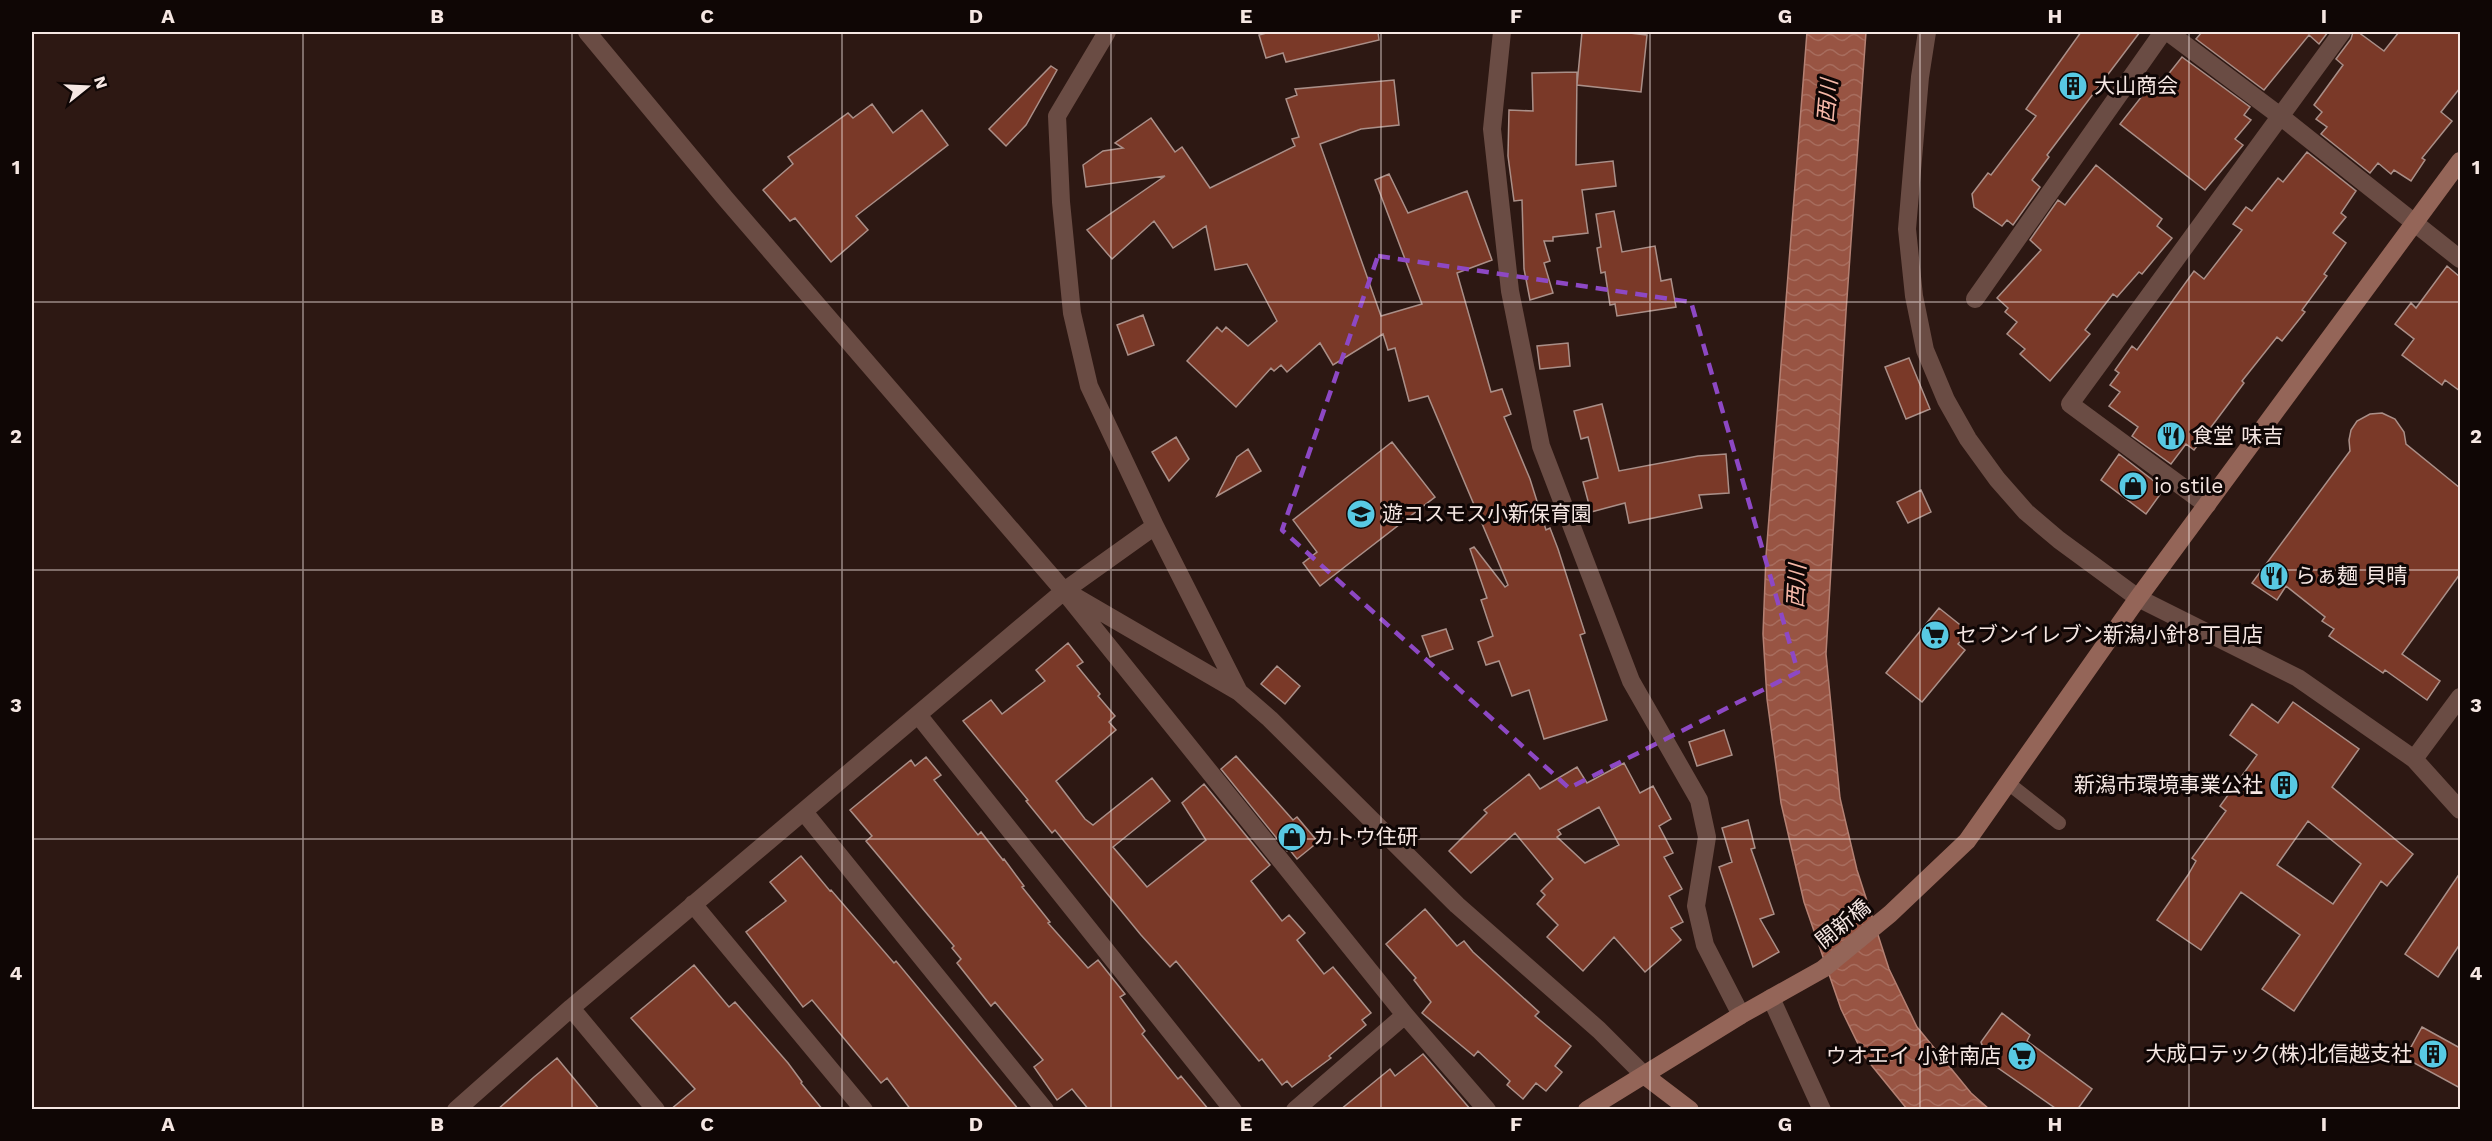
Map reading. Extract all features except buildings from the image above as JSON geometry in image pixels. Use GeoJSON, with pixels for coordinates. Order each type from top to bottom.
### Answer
{"type":"FeatureCollection","features":[{"type":"Feature","properties":{"kind":"street"},"geometry":{"type":"LineString","coordinates":[[587,32],[733,207],[1064,591],[1405,1015],[1486,1110]]}},
{"type":"Feature","properties":{"kind":"street"},"geometry":{"type":"LineString","coordinates":[[1107,32],[1057,116],[1062,213],[1072,313],[1089,386],[1155,526],[1239,692]]}},
{"type":"Feature","properties":{"kind":"street"},"geometry":{"type":"LineString","coordinates":[[1502,32],[1492,129],[1510,291],[1541,446],[1631,681],[1699,800],[1707,837],[1696,906],[1705,945],[1741,1015]]}},
{"type":"Feature","properties":{"kind":"street"},"geometry":{"type":"LineString","coordinates":[[1927,32],[1920,77],[1907,229],[1914,296],[1925,350],[1946,400],[1968,439],[1997,479],[2035,519],[2138,598],[2298,678],[2414,759],[2460,810]]}},
{"type":"Feature","properties":{"kind":"street"},"geometry":{"type":"LineString","coordinates":[[1975,299],[2166,32],[2280,116],[2460,259]]}},
{"type":"Feature","properties":{"kind":"street"},"geometry":{"type":"LineString","coordinates":[[2207,505],[2070,404],[2343,32]]}},
{"type":"Feature","properties":{"kind":"street","name":"開新橋"},"geometry":{"type":"LineString","coordinates":[[1587,1110],[1741,1015],[1823,969],[1890,914],[1967,840],[2138,598],[2460,160]]}},
{"type":"Feature","properties":{"kind":"street"},"geometry":{"type":"LineString","coordinates":[[456,1110],[571,1008],[1064,591],[1155,526]]}},
{"type":"Feature","properties":{"kind":"street"},"geometry":{"type":"LineString","coordinates":[[1064,591],[1239,692],[1270,718],[1457,905],[1599,1030],[1644,1075],[1690,1110]]}},
{"type":"Feature","properties":{"kind":"street"},"geometry":{"type":"LineString","coordinates":[[2414,759],[2457,710]]}},
{"type":"Feature","properties":{"kind":"street"},"geometry":{"type":"LineString","coordinates":[[919,716],[1233,1110]]}},
{"type":"Feature","properties":{"kind":"street"},"geometry":{"type":"LineString","coordinates":[[804,812],[1044,1110]]}},
{"type":"Feature","properties":{"kind":"street"},"geometry":{"type":"LineString","coordinates":[[693,904],[864,1110]]}},
{"type":"Feature","properties":{"kind":"street"},"geometry":{"type":"LineString","coordinates":[[1771,998],[1822,1110]]}},
{"type":"Feature","properties":{"kind":"street"},"geometry":{"type":"LineString","coordinates":[[571,1008],[656,1110]]}},
{"type":"Feature","properties":{"kind":"street"},"geometry":{"type":"LineString","coordinates":[[1295,1110],[1405,1015]]}},
{"type":"Feature","properties":{"kind":"lane"},"geometry":{"type":"LineString","coordinates":[[2008,783],[2059,823]]}},
{"type":"Feature","properties":{"kind":"highlighted area"},"geometry":{"type":"Polygon","coordinates":[[[1378,256],[1691,302],[1798,672],[1569,788],[1282,530],[1378,256]]]}},
{"type":"Feature","properties":{"kind":"water","name":"西川"},"geometry":{"type":"Polygon","coordinates":[[[1807,32],[1866,32],[1846,312],[1826,654],[1840,798],[1857,870],[1889,969],[1917,1027],[1971,1093],[1989,1109],[1907,1109],[1864,1056],[1841,1009],[1804,902],[1781,803],[1767,699],[1763,634],[1766,556],[1807,32]]]}},
{"type":"Feature","properties":{"kind":"place","name":"大山商会"},"geometry":{"type":"Point","coordinates":[2073,86]}},
{"type":"Feature","properties":{"kind":"place","name":"食堂 味吉"},"geometry":{"type":"Point","coordinates":[2171,436]}},
{"type":"Feature","properties":{"kind":"place","name":"io stile"},"geometry":{"type":"Point","coordinates":[2133,486]}},
{"type":"Feature","properties":{"kind":"place","name":"遊コスモス小新保育園"},"geometry":{"type":"Point","coordinates":[1361,514]}},
{"type":"Feature","properties":{"kind":"place","name":"らぁ麺 貝晴"},"geometry":{"type":"Point","coordinates":[2274,576]}},
{"type":"Feature","properties":{"kind":"place","name":"セブンイレブン新潟小針8丁目店"},"geometry":{"type":"Point","coordinates":[1935,635]}},
{"type":"Feature","properties":{"kind":"place","name":"新潟市環境事業公社"},"geometry":{"type":"Point","coordinates":[2284,785]}},
{"type":"Feature","properties":{"kind":"place","name":"カトウ住研"},"geometry":{"type":"Point","coordinates":[1292,837]}},
{"type":"Feature","properties":{"kind":"place","name":"大成ロテック(株)北信越支社"},"geometry":{"type":"Point","coordinates":[2433,1054]}},
{"type":"Feature","properties":{"kind":"place","name":"ウオエイ 小針南店"},"geometry":{"type":"Point","coordinates":[2022,1056]}}]}
